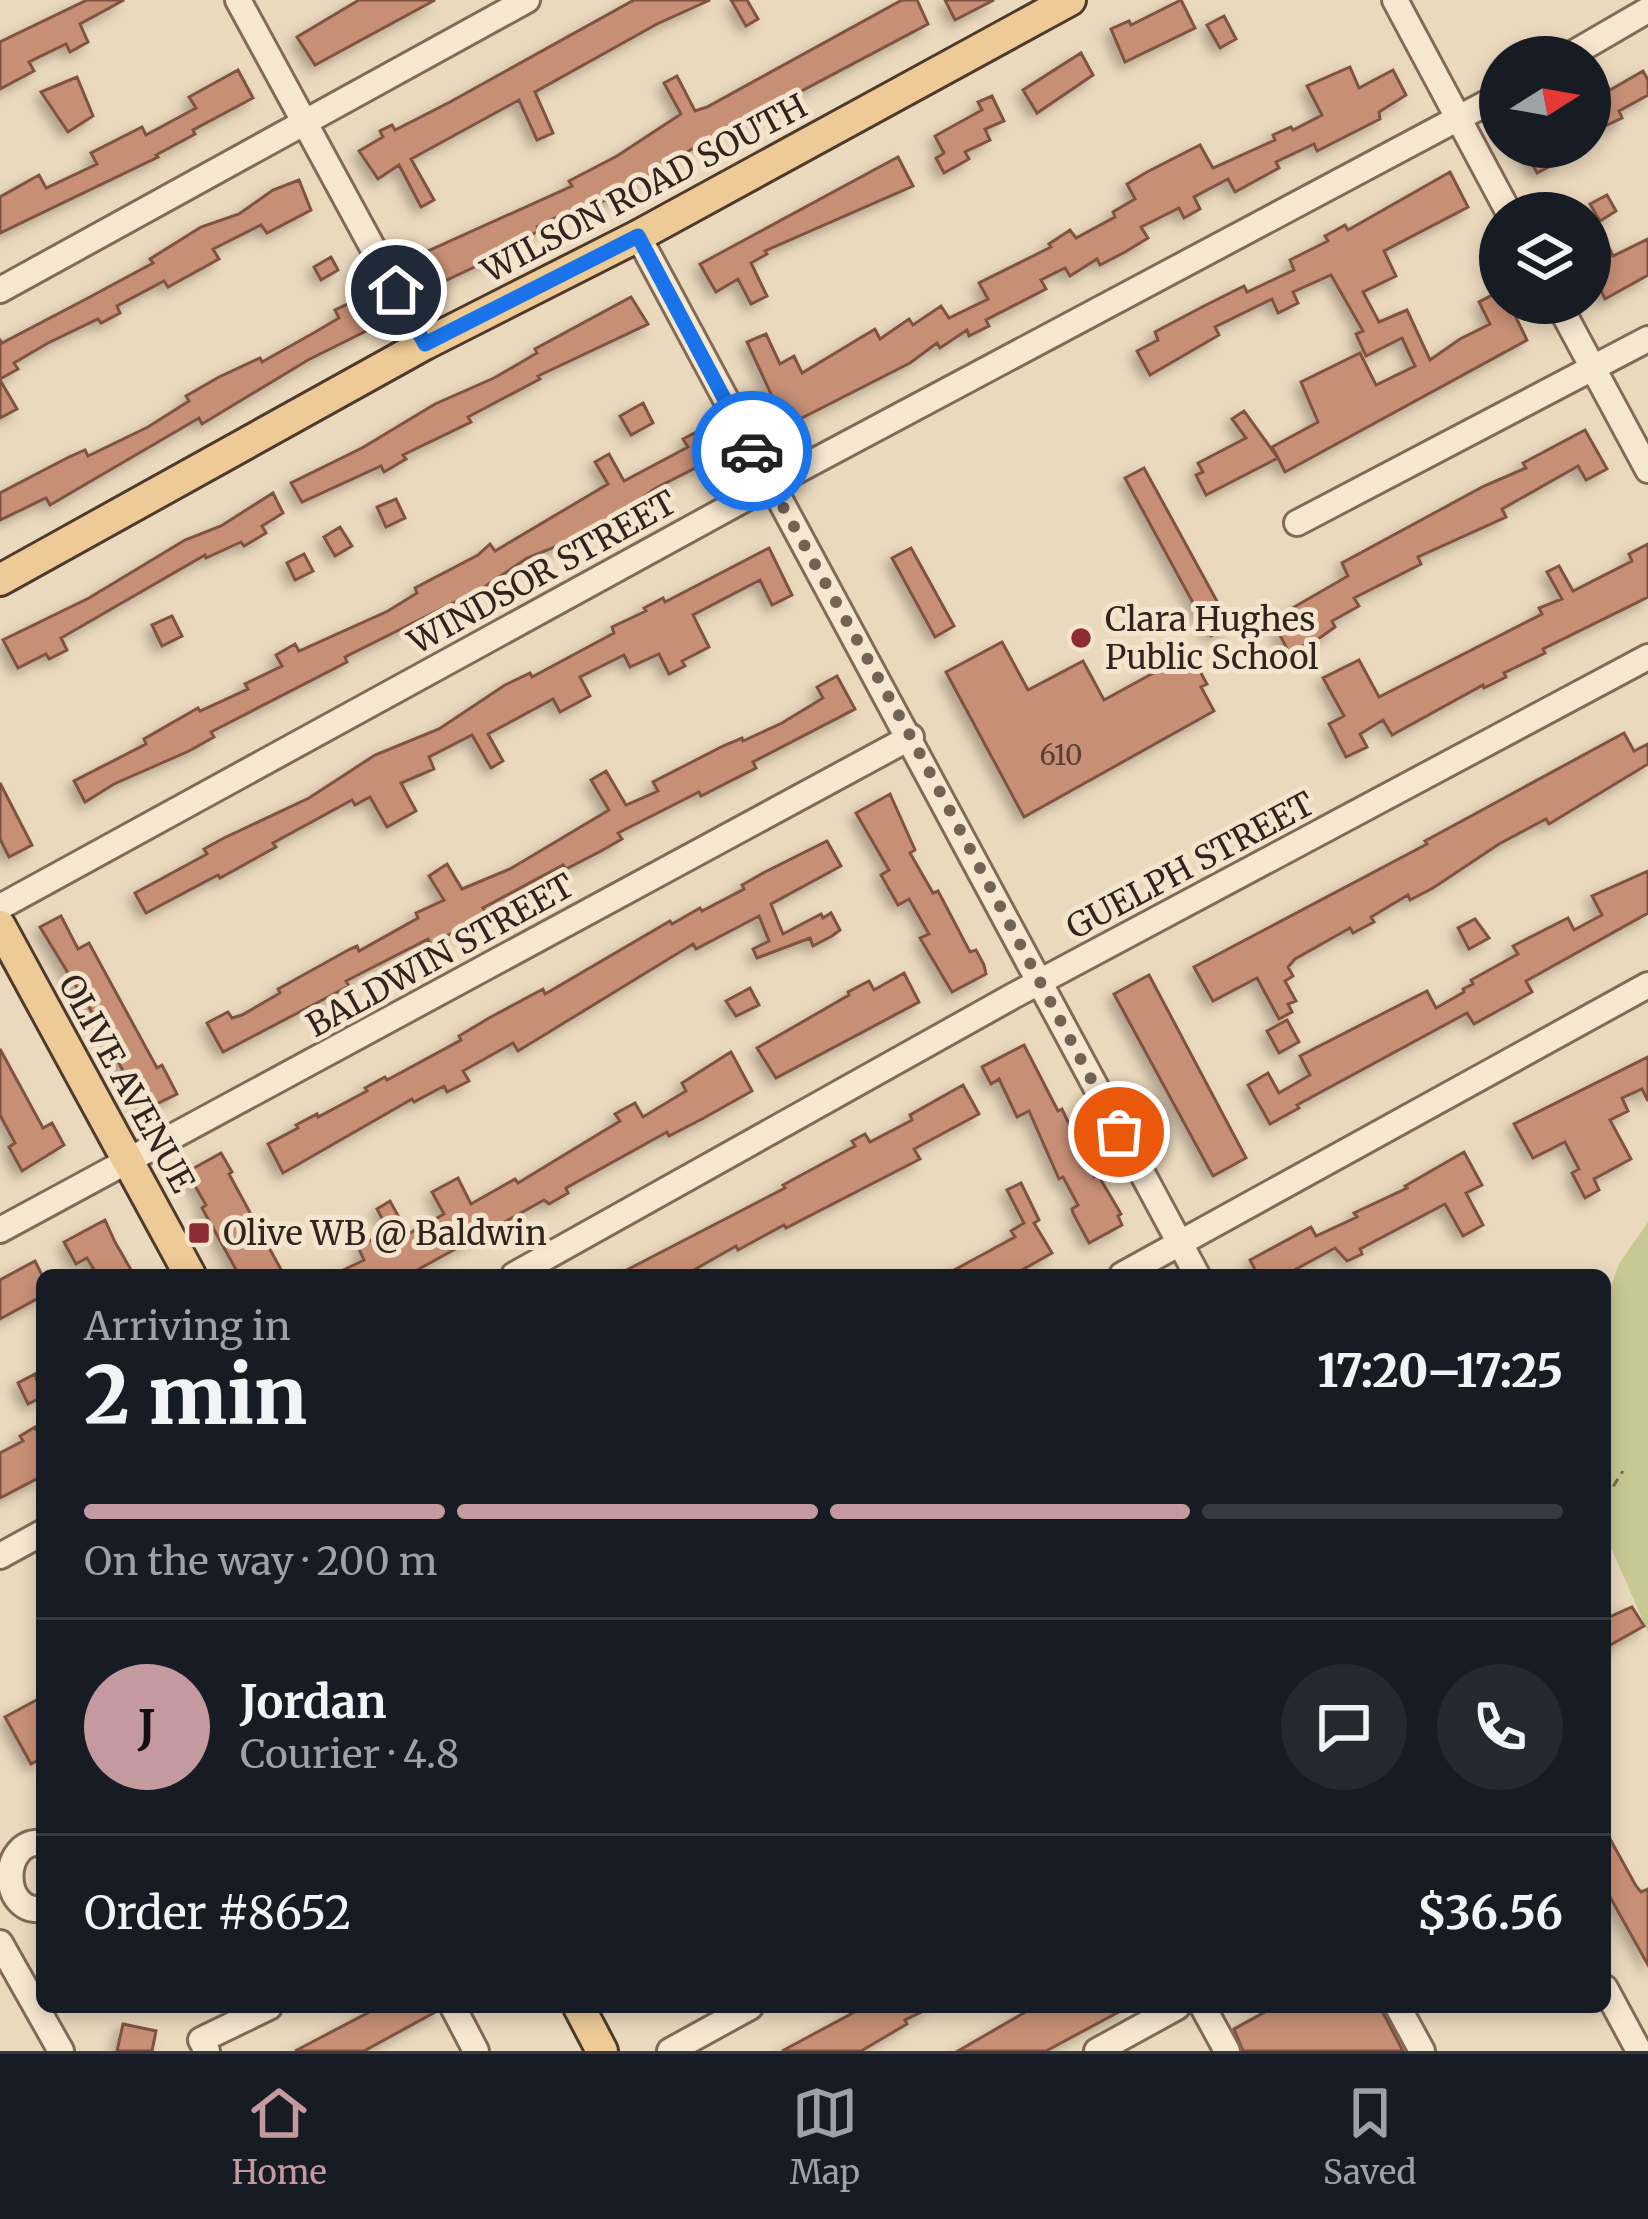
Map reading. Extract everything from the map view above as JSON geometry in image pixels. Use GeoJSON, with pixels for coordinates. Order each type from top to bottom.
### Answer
{"type":"FeatureCollection","features":[{"type":"Feature","properties":{"kind":"main road","name":"WILSON ROAD SOUTH"},"geometry":{"type":"LineString","coordinates":[[0,580],[425,344],[638,236],[1064,2]]}},
{"type":"Feature","properties":{"kind":"main road","name":"OLIVE AVENUE"},"geometry":{"type":"LineString","coordinates":[[0,926],[187,1269]]}},
{"type":"Feature","properties":{"kind":"main road"},"geometry":{"type":"LineString","coordinates":[[582,2013],[602,2051]]}},
{"type":"Feature","properties":{"kind":"street"},"geometry":{"type":"LineString","coordinates":[[238,0],[425,344]]}},
{"type":"Feature","properties":{"kind":"street"},"geometry":{"type":"LineString","coordinates":[[0,290],[527,0]]}},
{"type":"Feature","properties":{"kind":"street"},"geometry":{"type":"LineString","coordinates":[[1395,0],[1498,192]]}},
{"type":"Feature","properties":{"kind":"street"},"geometry":{"type":"LineString","coordinates":[[1603,36],[1648,10]]}},
{"type":"Feature","properties":{"kind":"street","name":"WINDSOR STREET"},"geometry":{"type":"LineString","coordinates":[[0,907],[770,484],[1479,108]]}},
{"type":"Feature","properties":{"kind":"street"},"geometry":{"type":"LineString","coordinates":[[638,236],[1194,1269]]}},
{"type":"Feature","properties":{"kind":"street"},"geometry":{"type":"LineString","coordinates":[[1569,324],[1648,470]]}},
{"type":"Feature","properties":{"kind":"street"},"geometry":{"type":"LineString","coordinates":[[1297,523],[1648,339]]}},
{"type":"Feature","properties":{"kind":"street","name":"GUELPH STREET"},"geometry":{"type":"LineString","coordinates":[[525,1269],[1038,983],[1648,657]]}},
{"type":"Feature","properties":{"kind":"street","name":"BALDWIN STREET"},"geometry":{"type":"LineString","coordinates":[[0,1230],[911,737]]}},
{"type":"Feature","properties":{"kind":"street"},"geometry":{"type":"LineString","coordinates":[[1133,1269],[1648,985]]}},
{"type":"Feature","properties":{"kind":"street"},"geometry":{"type":"LineString","coordinates":[[0,1556],[36,1536]]}},
{"type":"Feature","properties":{"kind":"street"},"geometry":{"type":"LineString","coordinates":[[36,1843],[10,1852],[0,1872],[2,1896],[22,1908],[36,1909]]}},
{"type":"Feature","properties":{"kind":"street"},"geometry":{"type":"LineString","coordinates":[[0,1943],[36,2007]]}},
{"type":"Feature","properties":{"kind":"street"},"geometry":{"type":"LineString","coordinates":[[1611,1999],[1640,2051]]}},
{"type":"Feature","properties":{"kind":"street"},"geometry":{"type":"LineString","coordinates":[[40,2013],[61,2051]]}},
{"type":"Feature","properties":{"kind":"street"},"geometry":{"type":"LineString","coordinates":[[204,2046],[259,2013]]}},
{"type":"Feature","properties":{"kind":"street"},"geometry":{"type":"LineString","coordinates":[[456,2013],[476,2051]]}},
{"type":"Feature","properties":{"kind":"street"},"geometry":{"type":"LineString","coordinates":[[670,2051],[739,2013]]}},
{"type":"Feature","properties":{"kind":"street"},"geometry":{"type":"LineString","coordinates":[[1097,2051],[1166,2013]]}},
{"type":"Feature","properties":{"kind":"street"},"geometry":{"type":"LineString","coordinates":[[1206,2013],[1227,2051]]}},
{"type":"Feature","properties":{"kind":"street"},"geometry":{"type":"LineString","coordinates":[[1401,2013],[1422,2051]]}},
{"type":"Feature","properties":{"kind":"path"},"geometry":{"type":"LineString","coordinates":[[1611,1490],[1623,1471]]}},
{"type":"Feature","properties":{"kind":"green space"},"geometry":{"type":"Polygon","coordinates":[[[1648,1222],[1648,1632],[1611,1548],[1611,1286],[1619,1264],[1648,1222]]]}},
{"type":"Feature","properties":{"kind":"building"},"geometry":{"type":"Polygon","coordinates":[[[87,0],[124,0],[80,24],[88,42],[70,52],[66,44],[29,62],[34,71],[0,89],[0,42],[87,0]]]}},
{"type":"Feature","properties":{"kind":"building"},"geometry":{"type":"Polygon","coordinates":[[[359,0],[435,0],[315,65],[297,37],[359,0]]]}},
{"type":"Feature","properties":{"kind":"building"},"geometry":{"type":"Polygon","coordinates":[[[634,0],[710,0],[535,92],[553,133],[537,140],[519,100],[411,159],[434,200],[421,207],[399,165],[378,179],[359,151],[383,137],[380,131],[392,125],[395,130],[450,102],[634,0]]]}},
{"type":"Feature","properties":{"kind":"building"},"geometry":{"type":"Polygon","coordinates":[[[731,0],[747,0],[758,19],[746,26],[731,0]]]}},
{"type":"Feature","properties":{"kind":"building"},"geometry":{"type":"Polygon","coordinates":[[[902,0],[917,0],[928,24],[692,149],[613,197],[583,209],[581,205],[485,262],[432,287],[417,256],[572,186],[569,181],[681,114],[664,83],[677,76],[695,111],[707,107],[902,0]]]}},
{"type":"Feature","properties":{"kind":"building"},"geometry":{"type":"Polygon","coordinates":[[[945,0],[994,0],[955,20],[945,0]]]}},
{"type":"Feature","properties":{"kind":"building"},"geometry":{"type":"Polygon","coordinates":[[[1181,0],[1195,28],[1125,62],[1111,29],[1129,21],[1131,25],[1181,0]]]}},
{"type":"Feature","properties":{"kind":"building"},"geometry":{"type":"Polygon","coordinates":[[[1224,16],[1236,39],[1220,48],[1207,25],[1224,16]]]}},
{"type":"Feature","properties":{"kind":"building"},"geometry":{"type":"Polygon","coordinates":[[[1081,53],[1093,75],[1037,113],[1023,90],[1081,53]]]}},
{"type":"Feature","properties":{"kind":"building"},"geometry":{"type":"Polygon","coordinates":[[[1350,67],[1359,88],[1393,70],[1406,95],[1379,112],[1380,119],[1317,151],[1314,144],[1276,162],[1279,168],[1235,192],[1228,179],[1194,197],[1200,209],[1184,218],[1179,208],[1141,227],[1148,238],[1125,252],[1100,265],[1097,259],[1070,276],[1065,268],[1041,280],[1046,289],[986,320],[989,326],[969,336],[967,330],[940,348],[937,343],[910,363],[783,432],[772,412],[778,409],[747,342],[766,334],[780,364],[794,356],[802,373],[875,329],[880,339],[909,319],[913,325],[941,306],[949,318],[988,299],[979,283],[1051,247],[1070,230],[1076,238],[1115,217],[1113,212],[1135,199],[1127,184],[1147,172],[1200,145],[1213,168],[1322,115],[1307,86],[1350,67]]]}},
{"type":"Feature","properties":{"kind":"building"},"geometry":{"type":"Polygon","coordinates":[[[238,70],[253,98],[193,130],[195,134],[158,157],[0,233],[0,197],[39,175],[46,188],[97,164],[91,153],[142,127],[146,135],[196,108],[189,97],[238,70]]]}},
{"type":"Feature","properties":{"kind":"building"},"geometry":{"type":"Polygon","coordinates":[[[1643,71],[1648,80],[1648,95],[1619,111],[1622,118],[1611,123],[1611,89],[1643,71]]]}},
{"type":"Feature","properties":{"kind":"building"},"geometry":{"type":"Polygon","coordinates":[[[77,77],[93,116],[68,132],[41,92],[77,77]]]}},
{"type":"Feature","properties":{"kind":"building"},"geometry":{"type":"Polygon","coordinates":[[[992,96],[1004,121],[985,129],[990,140],[965,152],[969,159],[944,173],[936,158],[944,153],[935,136],[982,110],[978,102],[992,96]]]}},
{"type":"Feature","properties":{"kind":"building"},"geometry":{"type":"Polygon","coordinates":[[[898,157],[913,186],[765,251],[751,263],[767,296],[751,304],[738,279],[716,292],[700,264],[898,157]]]}},
{"type":"Feature","properties":{"kind":"building"},"geometry":{"type":"Polygon","coordinates":[[[1450,172],[1468,207],[1384,251],[1396,276],[1363,292],[1379,322],[1407,310],[1430,360],[1490,324],[1519,324],[1527,340],[1285,472],[1272,447],[1318,422],[1301,382],[1360,353],[1376,385],[1415,366],[1402,338],[1366,356],[1356,334],[1363,331],[1331,275],[1293,292],[1298,303],[1278,313],[1272,299],[1215,327],[1219,335],[1150,375],[1137,351],[1158,340],[1155,332],[1204,306],[1244,286],[1247,292],[1294,270],[1290,260],[1328,241],[1325,236],[1345,225],[1348,230],[1450,172]]]}},
{"type":"Feature","properties":{"kind":"building"},"geometry":{"type":"Polygon","coordinates":[[[299,180],[311,210],[267,233],[261,225],[213,249],[219,259],[168,287],[164,281],[117,306],[120,313],[101,323],[98,319],[48,343],[14,363],[18,369],[0,379],[0,340],[153,263],[150,259],[201,227],[239,214],[273,190],[299,180]]]}},
{"type":"Feature","properties":{"kind":"building"},"geometry":{"type":"Polygon","coordinates":[[[1648,239],[1648,275],[1611,296],[1611,252],[1613,256],[1648,239]]]}},
{"type":"Feature","properties":{"kind":"building"},"geometry":{"type":"Polygon","coordinates":[[[331,257],[338,270],[321,280],[314,267],[331,257]]]}},
{"type":"Feature","properties":{"kind":"building"},"geometry":{"type":"Polygon","coordinates":[[[631,297],[648,324],[538,376],[540,379],[468,417],[471,422],[403,455],[406,459],[384,472],[381,466],[302,502],[291,483],[435,404],[494,378],[537,353],[535,349],[631,297]]]}},
{"type":"Feature","properties":{"kind":"building"},"geometry":{"type":"Polygon","coordinates":[[[354,301],[368,330],[202,424],[199,418],[50,505],[46,498],[0,520],[0,493],[69,457],[85,450],[88,456],[148,427],[219,377],[260,358],[262,362],[339,318],[335,310],[354,301]]]}},
{"type":"Feature","properties":{"kind":"building"},"geometry":{"type":"Polygon","coordinates":[[[0,380],[17,409],[0,418],[0,380]]]}},
{"type":"Feature","properties":{"kind":"building"},"geometry":{"type":"Polygon","coordinates":[[[643,403],[653,423],[631,435],[620,416],[643,403]]]}},
{"type":"Feature","properties":{"kind":"building"},"geometry":{"type":"Polygon","coordinates":[[[1244,411],[1278,458],[1206,495],[1196,475],[1203,472],[1198,463],[1246,438],[1232,419],[1244,411]]]}},
{"type":"Feature","properties":{"kind":"building"},"geometry":{"type":"Polygon","coordinates":[[[704,428],[719,456],[654,489],[620,516],[527,558],[483,588],[211,732],[214,737],[189,751],[85,802],[74,781],[146,744],[144,739],[198,708],[248,689],[245,684],[282,666],[276,655],[295,644],[299,651],[388,611],[417,593],[415,588],[490,544],[495,551],[608,484],[595,462],[609,454],[624,481],[688,447],[683,439],[704,428]]]}},
{"type":"Feature","properties":{"kind":"building"},"geometry":{"type":"Polygon","coordinates":[[[1585,430],[1607,469],[1586,480],[1578,466],[1502,509],[1506,517],[1418,557],[1421,564],[1354,598],[1359,606],[1332,621],[1335,627],[1289,653],[1277,629],[1287,624],[1282,614],[1348,576],[1342,563],[1526,468],[1523,463],[1585,430]]]}},
{"type":"Feature","properties":{"kind":"building"},"geometry":{"type":"Polygon","coordinates":[[[1144,468],[1230,625],[1211,636],[1125,478],[1144,468]]]}},
{"type":"Feature","properties":{"kind":"building"},"geometry":{"type":"Polygon","coordinates":[[[273,493],[283,513],[262,526],[266,533],[244,546],[241,542],[205,555],[61,638],[67,650],[18,668],[3,640],[89,598],[273,493]]]}},
{"type":"Feature","properties":{"kind":"building"},"geometry":{"type":"Polygon","coordinates":[[[396,499],[405,518],[386,527],[377,507],[396,499]]]}},
{"type":"Feature","properties":{"kind":"building"},"geometry":{"type":"Polygon","coordinates":[[[340,527],[352,546],[335,556],[324,537],[340,527]]]}},
{"type":"Feature","properties":{"kind":"building"},"geometry":{"type":"Polygon","coordinates":[[[1648,544],[1648,597],[1543,649],[1545,653],[1504,673],[1506,677],[1392,735],[1383,720],[1360,734],[1367,747],[1346,757],[1329,724],[1344,716],[1323,678],[1359,660],[1379,697],[1542,614],[1539,608],[1562,599],[1547,572],[1559,566],[1573,591],[1632,561],[1629,554],[1648,544]]]}},
{"type":"Feature","properties":{"kind":"building"},"geometry":{"type":"Polygon","coordinates":[[[769,548],[792,595],[772,605],[760,580],[693,615],[709,647],[682,661],[685,666],[669,674],[659,654],[630,667],[624,655],[580,677],[590,696],[560,712],[553,699],[488,734],[503,761],[491,768],[472,735],[429,757],[434,769],[401,783],[416,811],[387,827],[370,797],[355,805],[352,800],[220,878],[146,913],[135,893],[207,854],[204,849],[309,798],[375,755],[439,729],[505,685],[530,673],[532,677],[614,633],[612,627],[646,611],[644,608],[663,598],[665,602],[769,548]]]}},
{"type":"Feature","properties":{"kind":"building"},"geometry":{"type":"Polygon","coordinates":[[[911,548],[954,626],[935,637],[892,558],[911,548]]]}},
{"type":"Feature","properties":{"kind":"building"},"geometry":{"type":"Polygon","coordinates":[[[304,554],[313,571],[295,580],[287,563],[304,554]]]}},
{"type":"Feature","properties":{"kind":"building"},"geometry":{"type":"Polygon","coordinates":[[[172,616],[182,636],[162,646],[152,625],[172,616]]]}},
{"type":"Feature","properties":{"kind":"building"},"geometry":{"type":"Polygon","coordinates":[[[1002,642],[1028,690],[1083,661],[1104,700],[1190,653],[1207,684],[1201,687],[1214,711],[1024,817],[946,672],[1002,642]]]}},
{"type":"Feature","properties":{"kind":"building"},"geometry":{"type":"Polygon","coordinates":[[[837,676],[855,709],[753,762],[756,768],[618,833],[622,839],[601,851],[566,869],[563,865],[483,908],[487,913],[454,932],[430,944],[428,939],[346,981],[349,986],[223,1052],[207,1023],[228,1012],[232,1018],[242,1015],[350,949],[357,946],[359,951],[418,918],[416,913],[444,900],[429,876],[447,864],[462,889],[510,869],[609,810],[591,780],[606,771],[626,805],[658,791],[653,782],[723,746],[782,723],[823,698],[817,687],[837,676]]]}},
{"type":"Feature","properties":{"kind":"building"},"geometry":{"type":"Polygon","coordinates":[[[1624,733],[1634,751],[1648,744],[1648,764],[1549,824],[1546,819],[1499,844],[1433,888],[1410,900],[1408,895],[1371,917],[1374,922],[1353,933],[1350,928],[1295,959],[1288,967],[1293,976],[1285,981],[1296,1001],[1288,1004],[1292,1012],[1279,1019],[1257,978],[1213,1001],[1194,967],[1624,733]]]}},
{"type":"Feature","properties":{"kind":"building"},"geometry":{"type":"Polygon","coordinates":[[[0,783],[32,845],[9,857],[0,839],[0,783]]]}},
{"type":"Feature","properties":{"kind":"building"},"geometry":{"type":"Polygon","coordinates":[[[890,794],[915,850],[910,853],[933,893],[938,891],[970,952],[976,950],[984,965],[986,974],[952,992],[920,938],[929,934],[909,899],[898,905],[881,875],[889,870],[856,813],[890,794]]]}},
{"type":"Feature","properties":{"kind":"building"},"geometry":{"type":"Polygon","coordinates":[[[827,841],[841,866],[771,904],[783,934],[831,913],[840,930],[832,936],[813,946],[810,938],[757,958],[753,949],[769,941],[759,916],[696,949],[693,944],[518,1051],[513,1043],[463,1071],[469,1081],[447,1092],[444,1086],[412,1099],[283,1173],[268,1144],[298,1128],[296,1125],[827,841]]]}},
{"type":"Feature","properties":{"kind":"building"},"geometry":{"type":"Polygon","coordinates":[[[1648,871],[1648,913],[1526,981],[1532,992],[1474,1024],[1467,1013],[1270,1124],[1248,1085],[1268,1073],[1279,1093],[1310,1075],[1300,1056],[1427,991],[1436,1008],[1464,992],[1473,984],[1471,980],[1518,954],[1513,946],[1568,918],[1574,930],[1602,915],[1592,896],[1648,871]]]}},
{"type":"Feature","properties":{"kind":"building"},"geometry":{"type":"Polygon","coordinates":[[[61,916],[78,949],[89,943],[157,1068],[162,1065],[177,1094],[144,1110],[40,927],[61,916]]]}},
{"type":"Feature","properties":{"kind":"building"},"geometry":{"type":"Polygon","coordinates":[[[1475,919],[1489,938],[1469,949],[1458,928],[1475,919]]]}},
{"type":"Feature","properties":{"kind":"building"},"geometry":{"type":"Polygon","coordinates":[[[904,973],[919,1002],[776,1078],[757,1048],[869,981],[874,990],[904,973]]]}},
{"type":"Feature","properties":{"kind":"building"},"geometry":{"type":"Polygon","coordinates":[[[1149,975],[1246,1158],[1213,1176],[1114,994],[1149,975]]]}},
{"type":"Feature","properties":{"kind":"building"},"geometry":{"type":"Polygon","coordinates":[[[750,988],[759,1005],[736,1016],[726,1001],[750,988]]]}},
{"type":"Feature","properties":{"kind":"building"},"geometry":{"type":"Polygon","coordinates":[[[1287,1020],[1299,1042],[1279,1053],[1267,1031],[1287,1020]]]}},
{"type":"Feature","properties":{"kind":"building"},"geometry":{"type":"Polygon","coordinates":[[[1024,1045],[1094,1177],[1098,1175],[1121,1214],[1122,1225],[1089,1243],[1073,1213],[1078,1205],[1063,1177],[1059,1179],[1029,1111],[1017,1117],[999,1079],[991,1084],[982,1067],[1024,1045]]]}},
{"type":"Feature","properties":{"kind":"building"},"geometry":{"type":"Polygon","coordinates":[[[0,1049],[43,1128],[52,1123],[64,1145],[22,1171],[9,1147],[15,1143],[0,1115],[0,1049]]]}},
{"type":"Feature","properties":{"kind":"building"},"geometry":{"type":"Polygon","coordinates":[[[731,1052],[752,1091],[566,1188],[568,1193],[549,1204],[544,1200],[501,1224],[503,1228],[419,1269],[345,1269],[364,1260],[358,1247],[389,1231],[377,1209],[390,1201],[408,1234],[444,1214],[432,1192],[458,1178],[471,1204],[515,1179],[518,1183],[620,1121],[615,1114],[635,1103],[643,1117],[686,1091],[682,1083],[731,1052]]]}},
{"type":"Feature","properties":{"kind":"building"},"geometry":{"type":"Polygon","coordinates":[[[1648,1057],[1648,1101],[1642,1089],[1622,1098],[1628,1111],[1610,1120],[1631,1159],[1594,1179],[1599,1190],[1585,1198],[1572,1173],[1579,1169],[1565,1142],[1533,1158],[1514,1124],[1648,1057]]]}},
{"type":"Feature","properties":{"kind":"building"},"geometry":{"type":"Polygon","coordinates":[[[963,1085],[979,1114],[914,1149],[920,1159],[696,1269],[629,1269],[785,1188],[783,1185],[855,1146],[852,1141],[865,1134],[870,1142],[912,1120],[910,1115],[963,1085]]]}},
{"type":"Feature","properties":{"kind":"building"},"geometry":{"type":"Polygon","coordinates":[[[1464,1152],[1482,1185],[1466,1193],[1483,1225],[1463,1236],[1445,1204],[1360,1249],[1362,1254],[1347,1261],[1335,1248],[1296,1269],[1255,1269],[1250,1260],[1311,1227],[1316,1236],[1357,1217],[1354,1213],[1464,1152]]]}},
{"type":"Feature","properties":{"kind":"building"},"geometry":{"type":"Polygon","coordinates":[[[221,1153],[281,1269],[236,1269],[187,1172],[221,1153]]]}},
{"type":"Feature","properties":{"kind":"building"},"geometry":{"type":"Polygon","coordinates":[[[1021,1183],[1039,1220],[1034,1223],[1052,1253],[1024,1269],[956,1269],[1015,1237],[1011,1231],[1024,1223],[1007,1190],[1021,1183]]]}},
{"type":"Feature","properties":{"kind":"building"},"geometry":{"type":"Polygon","coordinates":[[[105,1220],[131,1269],[93,1269],[87,1258],[76,1264],[64,1242],[105,1220]]]}},
{"type":"Feature","properties":{"kind":"building"},"geometry":{"type":"Polygon","coordinates":[[[35,1261],[39,1269],[36,1299],[0,1319],[0,1280],[35,1261]]]}},
{"type":"Feature","properties":{"kind":"building"},"geometry":{"type":"Polygon","coordinates":[[[35,1374],[36,1400],[28,1404],[18,1383],[35,1374]]]}},
{"type":"Feature","properties":{"kind":"building"},"geometry":{"type":"Polygon","coordinates":[[[36,1429],[36,1479],[0,1498],[0,1453],[23,1441],[20,1436],[36,1429]]]}},
{"type":"Feature","properties":{"kind":"building"},"geometry":{"type":"Polygon","coordinates":[[[1632,1607],[1644,1626],[1611,1645],[1611,1616],[1632,1607]]]}},
{"type":"Feature","properties":{"kind":"building"},"geometry":{"type":"Polygon","coordinates":[[[36,1700],[36,1761],[31,1764],[5,1717],[36,1700]]]}},
{"type":"Feature","properties":{"kind":"building"},"geometry":{"type":"Polygon","coordinates":[[[1611,1841],[1636,1886],[1641,1892],[1648,1889],[1648,1965],[1611,1899],[1611,1841]]]}},
{"type":"Feature","properties":{"kind":"building"},"geometry":{"type":"Polygon","coordinates":[[[368,2013],[433,2013],[364,2051],[295,2051],[368,2013]]]}},
{"type":"Feature","properties":{"kind":"building"},"geometry":{"type":"Polygon","coordinates":[[[853,2013],[920,2013],[861,2051],[782,2051],[853,2013]]]}},
{"type":"Feature","properties":{"kind":"building"},"geometry":{"type":"Polygon","coordinates":[[[1024,2013],[1117,2013],[1046,2051],[958,2051],[1024,2013]]]}},
{"type":"Feature","properties":{"kind":"building"},"geometry":{"type":"Polygon","coordinates":[[[1263,2013],[1383,2013],[1403,2051],[1243,2051],[1234,2029],[1263,2013]]]}},
{"type":"Feature","properties":{"kind":"building"},"geometry":{"type":"Polygon","coordinates":[[[123,2024],[156,2031],[152,2051],[117,2051],[123,2024]]]}},
{"type":"Feature","properties":{"kind":"way so far"},"geometry":{"type":"LineString","coordinates":[[752,451],[911,737],[1119,1132]]}},
{"type":"Feature","properties":{"kind":"place","name":"Clara Hughes Public School"},"geometry":{"type":"Point","coordinates":[1081,638]}},
{"type":"Feature","properties":{"kind":"place","name":"Olive WB @ Baldwin"},"geometry":{"type":"Point","coordinates":[199,1233]}},
{"type":"Feature","properties":{"kind":"route"},"geometry":{"type":"LineString","coordinates":[[396,290],[425,344],[638,236],[752,451]]}}]}
